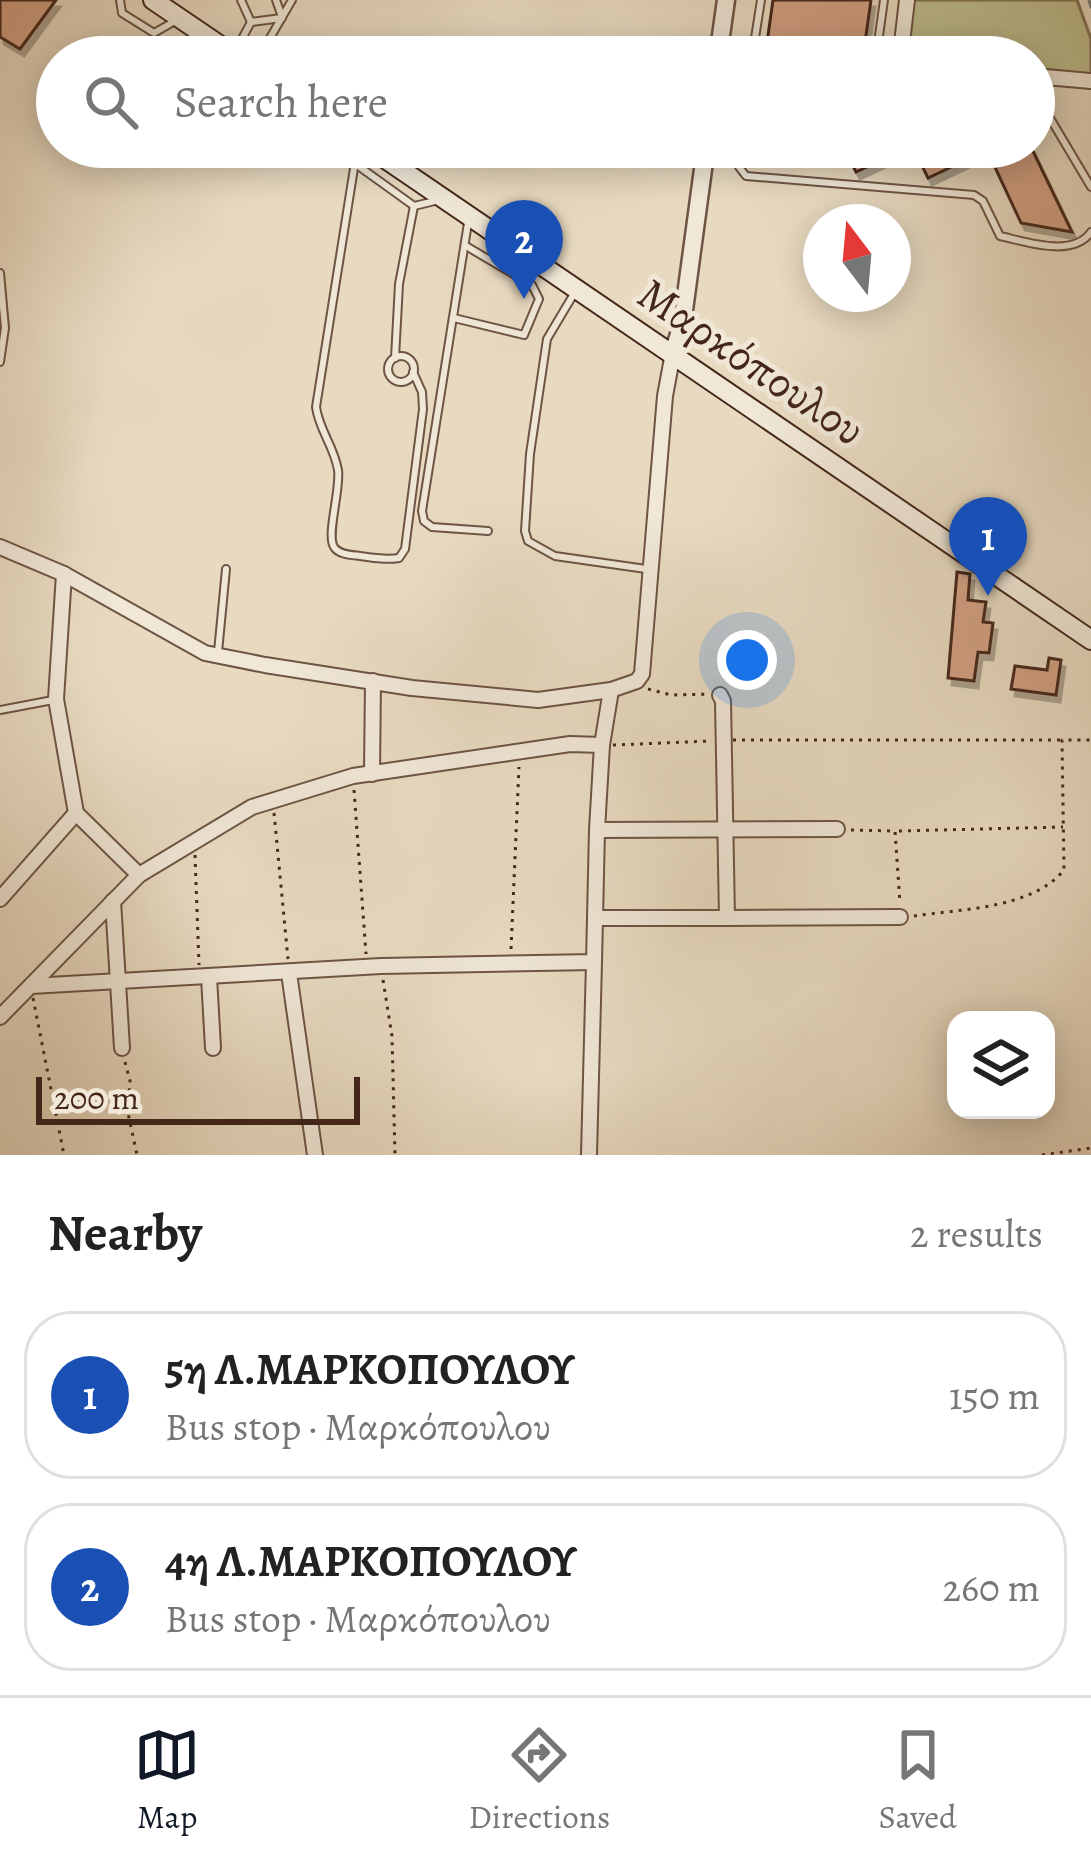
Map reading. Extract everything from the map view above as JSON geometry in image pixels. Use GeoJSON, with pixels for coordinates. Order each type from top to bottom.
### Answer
{"type":"FeatureCollection","features":[{"type":"Feature","properties":{"kind":"main road"},"geometry":{"type":"LineString","coordinates":[[153,0],[206,36]]}},
{"type":"Feature","properties":{"kind":"main road","name":"Μαρκόπουλου"},"geometry":{"type":"LineString","coordinates":[[388,168],[469,214],[1091,640]]}},
{"type":"Feature","properties":{"kind":"street"},"geometry":{"type":"LineString","coordinates":[[721,36],[726,0]]}},
{"type":"Feature","properties":{"kind":"street"},"geometry":{"type":"LineString","coordinates":[[903,36],[907,0]]}},
{"type":"Feature","properties":{"kind":"street"},"geometry":{"type":"LineString","coordinates":[[1055,78],[1091,81]]}},
{"type":"Feature","properties":{"kind":"street"},"geometry":{"type":"LineString","coordinates":[[0,547],[64,574],[218,656],[373,681],[538,700],[611,690],[637,681],[643,674],[665,396],[682,325],[703,168]]}},
{"type":"Feature","properties":{"kind":"street"},"geometry":{"type":"LineString","coordinates":[[64,574],[56,699],[76,813],[139,875]]}},
{"type":"Feature","properties":{"kind":"street"},"geometry":{"type":"LineString","coordinates":[[372,774],[373,681]]}},
{"type":"Feature","properties":{"kind":"street"},"geometry":{"type":"LineString","coordinates":[[590,1155],[597,830],[611,690]]}},
{"type":"Feature","properties":{"kind":"street"},"geometry":{"type":"LineString","coordinates":[[720,695],[727,918]]}},
{"type":"Feature","properties":{"kind":"street"},"geometry":{"type":"LineString","coordinates":[[0,1017],[139,875],[230,818],[272,798],[353,776],[570,744],[602,746]]}},
{"type":"Feature","properties":{"kind":"street"},"geometry":{"type":"LineString","coordinates":[[0,899],[76,813]]}},
{"type":"Feature","properties":{"kind":"street"},"geometry":{"type":"LineString","coordinates":[[597,830],[837,829]]}},
{"type":"Feature","properties":{"kind":"street"},"geometry":{"type":"LineString","coordinates":[[113,901],[122,1048]]}},
{"type":"Feature","properties":{"kind":"street"},"geometry":{"type":"LineString","coordinates":[[596,918],[900,917]]}},
{"type":"Feature","properties":{"kind":"street"},"geometry":{"type":"LineString","coordinates":[[31,986],[374,967],[594,962]]}},
{"type":"Feature","properties":{"kind":"street"},"geometry":{"type":"LineString","coordinates":[[289,973],[315,1155]]}},
{"type":"Feature","properties":{"kind":"street"},"geometry":{"type":"LineString","coordinates":[[205,976],[213,1048]]}},
{"type":"Feature","properties":{"kind":"lane"},"geometry":{"type":"LineString","coordinates":[[120,0],[122,13],[154,33],[180,18]]}},
{"type":"Feature","properties":{"kind":"lane"},"geometry":{"type":"LineString","coordinates":[[241,0],[251,22],[244,36]]}},
{"type":"Feature","properties":{"kind":"lane"},"geometry":{"type":"LineString","coordinates":[[276,0],[282,17]]}},
{"type":"Feature","properties":{"kind":"lane"},"geometry":{"type":"LineString","coordinates":[[271,36],[292,0]]}},
{"type":"Feature","properties":{"kind":"lane"},"geometry":{"type":"LineString","coordinates":[[755,36],[760,0]]}},
{"type":"Feature","properties":{"kind":"lane"},"geometry":{"type":"LineString","coordinates":[[879,36],[884,0]]}},
{"type":"Feature","properties":{"kind":"lane"},"geometry":{"type":"LineString","coordinates":[[251,22],[282,17]]}},
{"type":"Feature","properties":{"kind":"lane"},"geometry":{"type":"LineString","coordinates":[[1055,127],[1091,187]]}},
{"type":"Feature","properties":{"kind":"lane"},"geometry":{"type":"LineString","coordinates":[[359,168],[316,407],[318,426],[329,439],[339,475],[332,537],[340,553],[386,560],[399,558],[405,549],[423,410],[410,360],[395,358]]}},
{"type":"Feature","properties":{"kind":"lane"},"geometry":{"type":"LineString","coordinates":[[375,168],[414,206]]}},
{"type":"Feature","properties":{"kind":"lane"},"geometry":{"type":"LineString","coordinates":[[740,168],[746,176],[974,196],[983,201],[1000,236],[1028,242],[1078,246],[1091,232]]}},
{"type":"Feature","properties":{"kind":"lane"},"geometry":{"type":"LineString","coordinates":[[414,206],[445,198]]}},
{"type":"Feature","properties":{"kind":"lane"},"geometry":{"type":"LineString","coordinates":[[413,372],[405,381],[393,379],[388,368],[395,358],[399,284],[414,206]]}},
{"type":"Feature","properties":{"kind":"lane"},"geometry":{"type":"LineString","coordinates":[[469,214],[422,512],[424,521],[432,526],[488,531]]}},
{"type":"Feature","properties":{"kind":"lane"},"geometry":{"type":"LineString","coordinates":[[454,318],[524,335],[539,299],[532,285],[466,246]]}},
{"type":"Feature","properties":{"kind":"lane"},"geometry":{"type":"LineString","coordinates":[[0,274],[5,328],[0,362]]}},
{"type":"Feature","properties":{"kind":"lane"},"geometry":{"type":"LineString","coordinates":[[577,289],[547,339],[523,518],[528,541],[555,556],[651,570]]}},
{"type":"Feature","properties":{"kind":"lane"},"geometry":{"type":"LineString","coordinates":[[218,656],[226,569]]}},
{"type":"Feature","properties":{"kind":"lane"},"geometry":{"type":"LineString","coordinates":[[0,710],[56,699]]}},
{"type":"Feature","properties":{"kind":"path"},"geometry":{"type":"LineString","coordinates":[[637,681],[650,690],[671,694],[720,695]]}},
{"type":"Feature","properties":{"kind":"path"},"geometry":{"type":"LineString","coordinates":[[602,746],[724,740],[1091,740]]}},
{"type":"Feature","properties":{"kind":"path"},"geometry":{"type":"LineString","coordinates":[[895,831],[900,917],[1010,900],[1055,880],[1064,870],[1062,740]]}},
{"type":"Feature","properties":{"kind":"path"},"geometry":{"type":"LineString","coordinates":[[510,964],[520,753]]}},
{"type":"Feature","properties":{"kind":"path"},"geometry":{"type":"LineString","coordinates":[[353,776],[374,967],[392,1036],[395,1155]]}},
{"type":"Feature","properties":{"kind":"path"},"geometry":{"type":"LineString","coordinates":[[272,798],[289,973]]}},
{"type":"Feature","properties":{"kind":"path"},"geometry":{"type":"LineString","coordinates":[[837,829],[1064,827]]}},
{"type":"Feature","properties":{"kind":"path"},"geometry":{"type":"LineString","coordinates":[[195,841],[205,976]]}},
{"type":"Feature","properties":{"kind":"path"},"geometry":{"type":"LineString","coordinates":[[31,986],[64,1155]]}},
{"type":"Feature","properties":{"kind":"path"},"geometry":{"type":"LineString","coordinates":[[122,1048],[137,1155]]}},
{"type":"Feature","properties":{"kind":"path"},"geometry":{"type":"LineString","coordinates":[[1042,1155],[1091,1148]]}},
{"type":"Feature","properties":{"kind":"green space"},"geometry":{"type":"Polygon","coordinates":[[[912,0],[1077,0],[1091,39],[1091,78],[1055,74],[1055,36],[905,36],[912,0]]]}},
{"type":"Feature","properties":{"kind":"building"},"geometry":{"type":"Polygon","coordinates":[[[0,0],[56,0],[20,49],[0,37],[0,0]]]}},
{"type":"Feature","properties":{"kind":"building"},"geometry":{"type":"Polygon","coordinates":[[[773,0],[871,0],[866,36],[768,36],[773,0]]]}},
{"type":"Feature","properties":{"kind":"building"},"geometry":{"type":"Polygon","coordinates":[[[923,168],[949,168],[928,178],[923,168]]]}},
{"type":"Feature","properties":{"kind":"building"},"geometry":{"type":"Polygon","coordinates":[[[995,168],[1041,168],[1072,232],[1021,223],[995,168]]]}},
{"type":"Feature","properties":{"kind":"building"},"geometry":{"type":"Polygon","coordinates":[[[957,572],[970,574],[968,600],[986,602],[983,622],[993,623],[989,653],[978,652],[974,681],[948,678],[957,572]]]}},
{"type":"Feature","properties":{"kind":"building"},"geometry":{"type":"Polygon","coordinates":[[[1049,658],[1061,660],[1056,695],[1011,689],[1015,666],[1047,670],[1049,658]]]}},
{"type":"Feature","properties":{"kind":"waterway"},"geometry":{"type":"LineString","coordinates":[[1089,0],[1091,7]]}},
{"type":"Feature","properties":{"kind":"place","name":"4η Λ.ΜΑΡΚΟΠΟΥΛΟΥ"},"geometry":{"type":"Point","coordinates":[524,299]}},
{"type":"Feature","properties":{"kind":"place","name":"5η Λ.ΜΑΡΚΟΠΟΥΛΟΥ"},"geometry":{"type":"Point","coordinates":[988,596]}}]}
